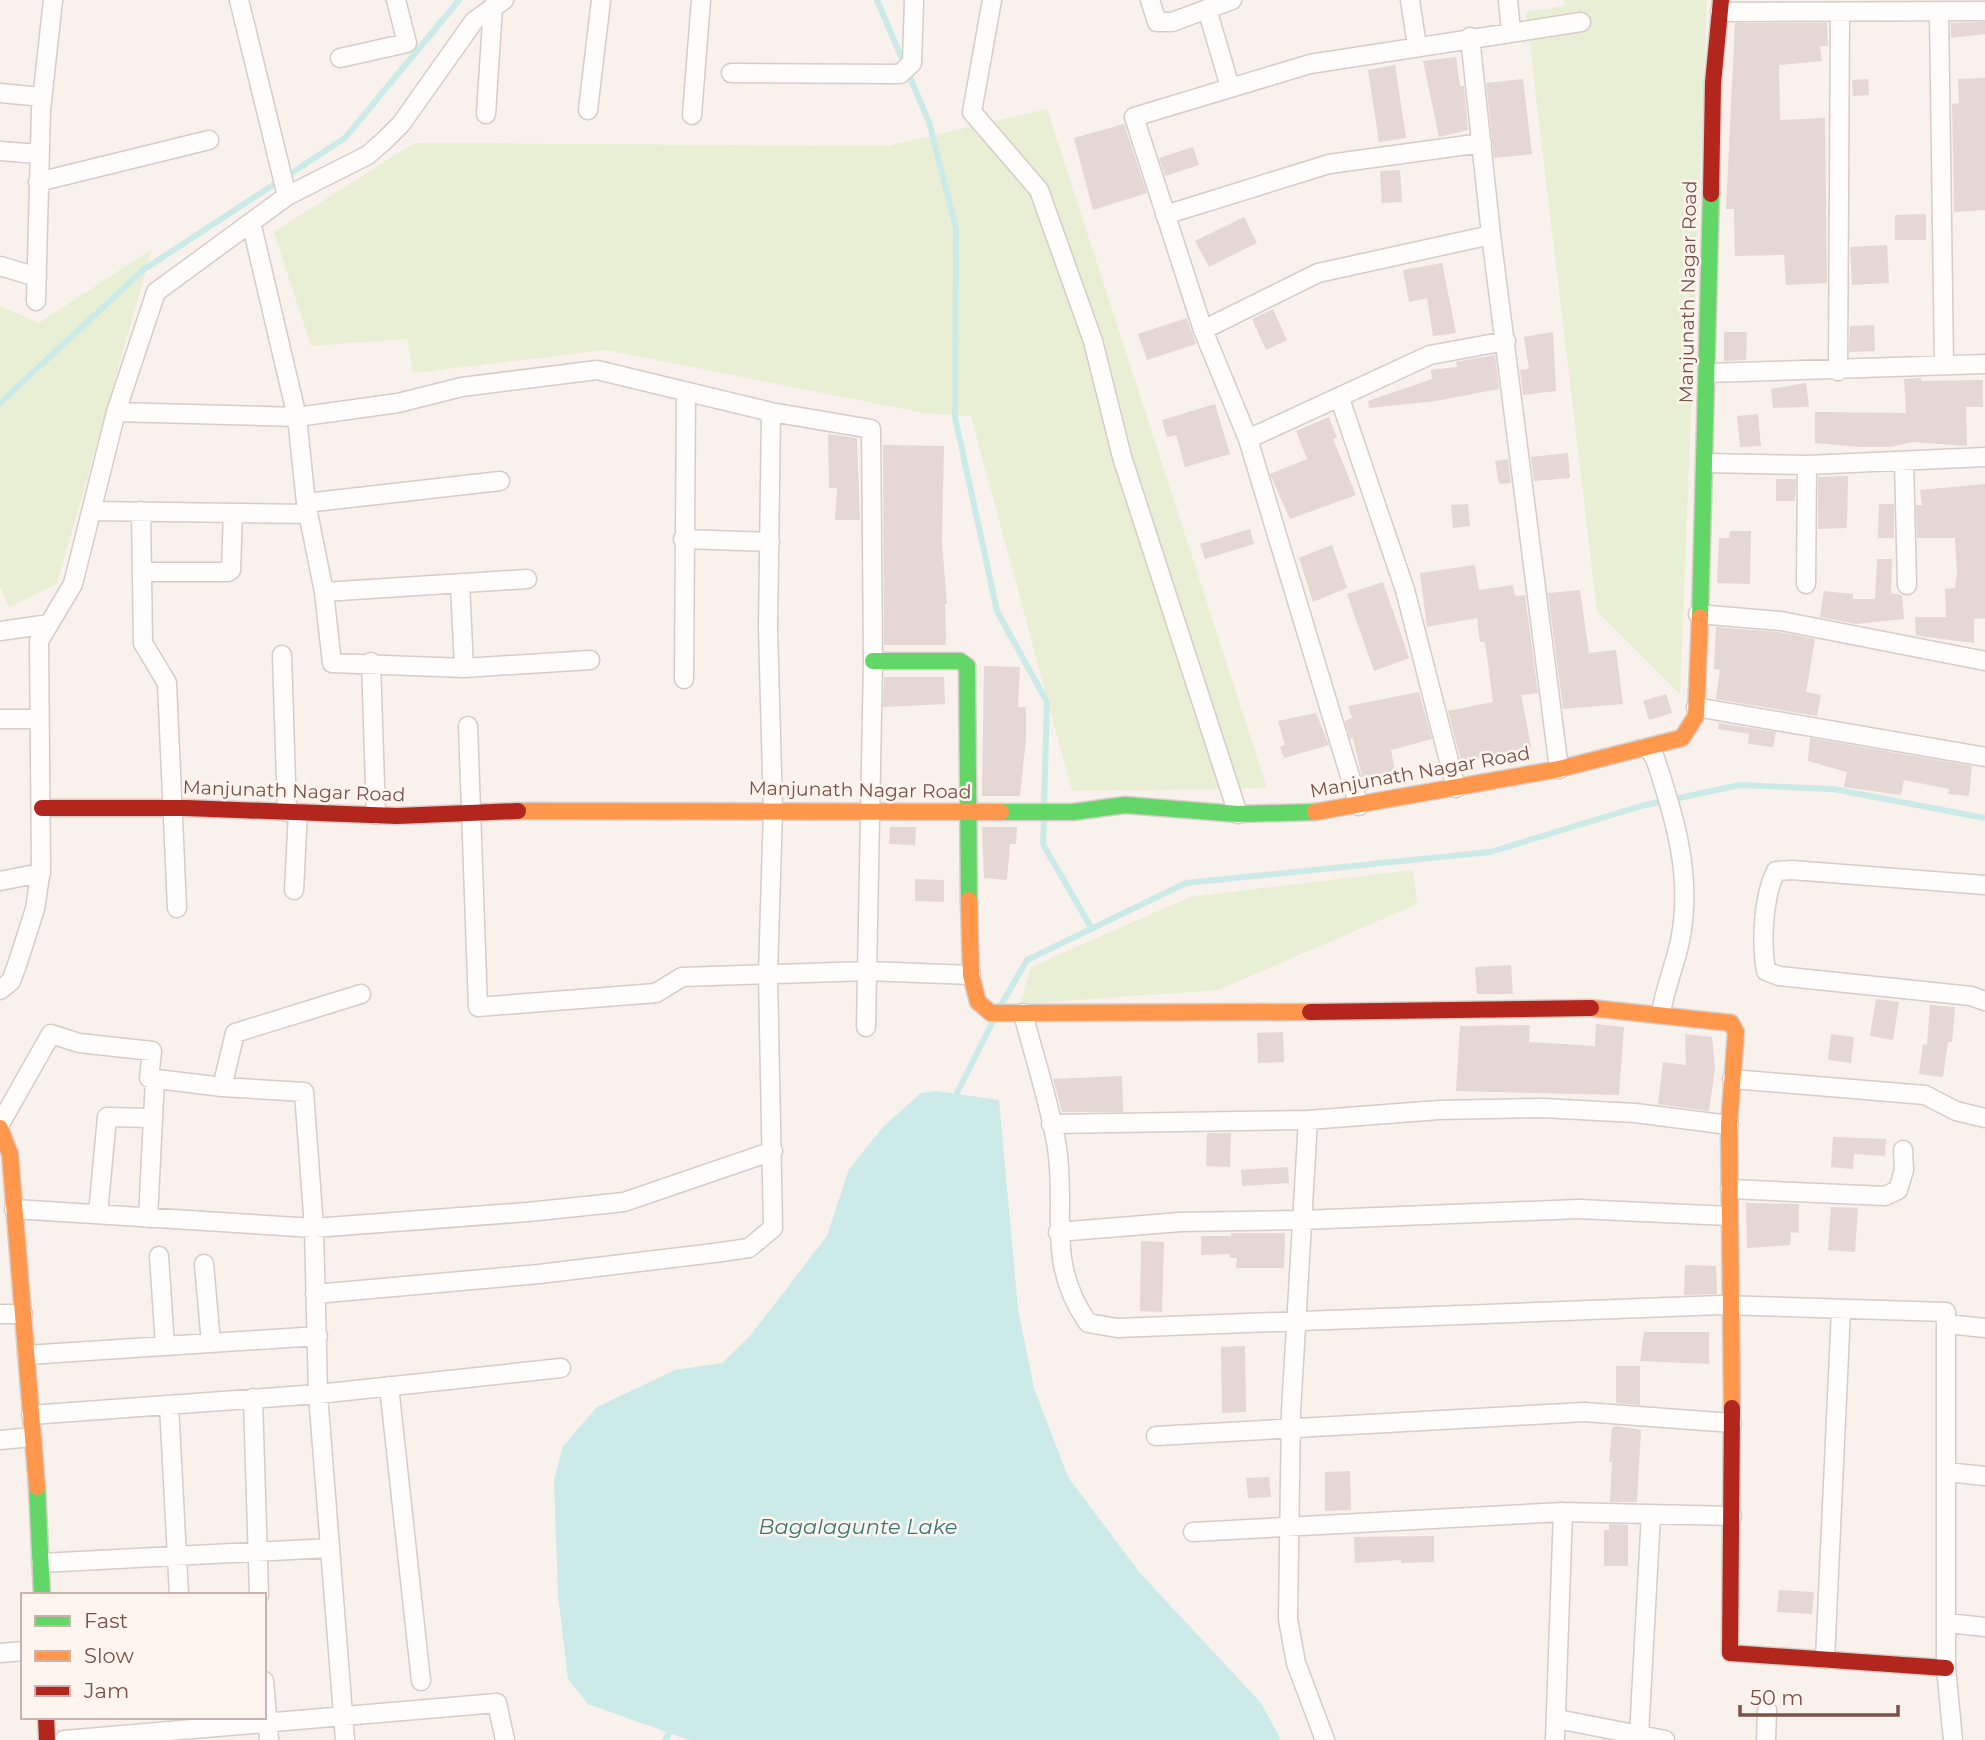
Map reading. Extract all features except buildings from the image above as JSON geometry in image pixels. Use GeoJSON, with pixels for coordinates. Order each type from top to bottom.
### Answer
{"type":"FeatureCollection","features":[{"type":"Feature","properties":{"kind":"street"},"geometry":{"type":"LineString","coordinates":[[36,301],[42,97],[53,0]]}},
{"type":"Feature","properties":{"kind":"street"},"geometry":{"type":"LineString","coordinates":[[239,0],[287,196]]}},
{"type":"Feature","properties":{"kind":"street"},"geometry":{"type":"LineString","coordinates":[[340,58],[407,43],[396,0]]}},
{"type":"Feature","properties":{"kind":"street"},"geometry":{"type":"LineString","coordinates":[[588,110],[601,0]]}},
{"type":"Feature","properties":{"kind":"street"},"geometry":{"type":"LineString","coordinates":[[692,115],[701,0]]}},
{"type":"Feature","properties":{"kind":"street"},"geometry":{"type":"LineString","coordinates":[[731,73],[907,70],[914,0]]}},
{"type":"Feature","properties":{"kind":"street"},"geometry":{"type":"LineString","coordinates":[[992,0],[972,112],[1039,190],[1093,341],[1122,457],[1238,814]]}},
{"type":"Feature","properties":{"kind":"street"},"geometry":{"type":"LineString","coordinates":[[1150,0],[1157,22],[1172,22],[1233,0]]}},
{"type":"Feature","properties":{"kind":"street"},"geometry":{"type":"LineString","coordinates":[[1410,0],[1417,46]]}},
{"type":"Feature","properties":{"kind":"street"},"geometry":{"type":"LineString","coordinates":[[1508,0],[1511,31]]}},
{"type":"Feature","properties":{"kind":"street"},"geometry":{"type":"LineString","coordinates":[[0,990],[10,981],[17,965],[35,909],[41,873],[43,808],[38,641],[73,584],[117,412],[156,292],[287,196],[368,155],[401,124],[474,21],[498,3]]}},
{"type":"Feature","properties":{"kind":"street"},"geometry":{"type":"LineString","coordinates":[[486,114],[498,3]]}},
{"type":"Feature","properties":{"kind":"street"},"geometry":{"type":"LineString","coordinates":[[1720,6],[1840,12],[1985,11]]}},
{"type":"Feature","properties":{"kind":"street","name":"Manjunath Nagar Road"},"geometry":{"type":"LineString","coordinates":[[43,808],[175,808],[376,815],[580,809],[1073,812],[1125,805],[1238,814],[1297,814],[1359,806],[1652,753],[1682,738],[1696,716],[1706,463],[1713,83],[1720,6]]}},
{"type":"Feature","properties":{"kind":"street"},"geometry":{"type":"LineString","coordinates":[[1207,9],[1230,87]]}},
{"type":"Feature","properties":{"kind":"street"},"geometry":{"type":"LineString","coordinates":[[1838,371],[1840,12]]}},
{"type":"Feature","properties":{"kind":"street"},"geometry":{"type":"LineString","coordinates":[[1939,12],[1944,365]]}},
{"type":"Feature","properties":{"kind":"street"},"geometry":{"type":"LineString","coordinates":[[1359,806],[1248,439],[1203,330],[1134,117],[1310,64],[1470,37],[1581,22]]}},
{"type":"Feature","properties":{"kind":"street"},"geometry":{"type":"LineString","coordinates":[[1470,37],[1491,235],[1559,769]]}},
{"type":"Feature","properties":{"kind":"street"},"geometry":{"type":"LineString","coordinates":[[0,93],[42,97]]}},
{"type":"Feature","properties":{"kind":"street"},"geometry":{"type":"LineString","coordinates":[[38,182],[209,140]]}},
{"type":"Feature","properties":{"kind":"street"},"geometry":{"type":"LineString","coordinates":[[1165,215],[1329,164],[1482,144]]}},
{"type":"Feature","properties":{"kind":"street"},"geometry":{"type":"LineString","coordinates":[[0,151],[39,154]]}},
{"type":"Feature","properties":{"kind":"street"},"geometry":{"type":"LineString","coordinates":[[251,222],[297,417],[307,509],[324,592],[332,663],[371,662],[464,668],[590,660]]}},
{"type":"Feature","properties":{"kind":"street"},"geometry":{"type":"LineString","coordinates":[[1203,330],[1318,273],[1491,235]]}},
{"type":"Feature","properties":{"kind":"street"},"geometry":{"type":"LineString","coordinates":[[0,266],[37,277]]}},
{"type":"Feature","properties":{"kind":"street"},"geometry":{"type":"LineString","coordinates":[[1248,439],[1340,399],[1430,355],[1506,341]]}},
{"type":"Feature","properties":{"kind":"street"},"geometry":{"type":"LineString","coordinates":[[1708,373],[1838,371],[1985,364]]}},
{"type":"Feature","properties":{"kind":"street"},"geometry":{"type":"LineString","coordinates":[[117,412],[297,417],[398,403],[462,387],[597,370],[771,412],[871,429],[873,661],[866,1027]]}},
{"type":"Feature","properties":{"kind":"street"},"geometry":{"type":"LineString","coordinates":[[684,678],[682,538],[686,393]]}},
{"type":"Feature","properties":{"kind":"street"},"geometry":{"type":"LineString","coordinates":[[1340,399],[1405,590],[1456,788]]}},
{"type":"Feature","properties":{"kind":"street"},"geometry":{"type":"LineString","coordinates":[[315,1294],[539,1274],[749,1248],[773,1228],[774,1151],[768,974],[773,810],[768,628],[771,412]]}},
{"type":"Feature","properties":{"kind":"street"},"geometry":{"type":"LineString","coordinates":[[1706,463],[1807,464],[1985,457]]}},
{"type":"Feature","properties":{"kind":"street"},"geometry":{"type":"LineString","coordinates":[[1904,461],[1907,585]]}},
{"type":"Feature","properties":{"kind":"street"},"geometry":{"type":"LineString","coordinates":[[1806,584],[1807,464]]}},
{"type":"Feature","properties":{"kind":"street"},"geometry":{"type":"LineString","coordinates":[[93,511],[233,513],[307,509],[500,481]]}},
{"type":"Feature","properties":{"kind":"street"},"geometry":{"type":"LineString","coordinates":[[141,511],[143,643],[167,683],[175,808],[177,908]]}},
{"type":"Feature","properties":{"kind":"street"},"geometry":{"type":"LineString","coordinates":[[142,572],[228,572],[231,570],[233,513]]}},
{"type":"Feature","properties":{"kind":"street"},"geometry":{"type":"LineString","coordinates":[[682,538],[771,542]]}},
{"type":"Feature","properties":{"kind":"street"},"geometry":{"type":"LineString","coordinates":[[324,592],[527,579]]}},
{"type":"Feature","properties":{"kind":"street"},"geometry":{"type":"LineString","coordinates":[[460,584],[464,668]]}},
{"type":"Feature","properties":{"kind":"street"},"geometry":{"type":"LineString","coordinates":[[1698,614],[1781,621],[1985,661]]}},
{"type":"Feature","properties":{"kind":"street"},"geometry":{"type":"LineString","coordinates":[[0,631],[49,624]]}},
{"type":"Feature","properties":{"kind":"street"},"geometry":{"type":"LineString","coordinates":[[282,655],[293,812],[293,890]]}},
{"type":"Feature","properties":{"kind":"street"},"geometry":{"type":"LineString","coordinates":[[873,661],[960,661],[967,666],[966,813],[971,975],[978,1002],[991,1013],[1234,1014],[1601,1008],[1731,1023],[1736,1032],[1729,1125],[1733,1305],[1730,1653],[1946,1668]]}},
{"type":"Feature","properties":{"kind":"street"},"geometry":{"type":"LineString","coordinates":[[371,662],[376,815]]}},
{"type":"Feature","properties":{"kind":"street"},"geometry":{"type":"LineString","coordinates":[[1696,707],[1985,757]]}},
{"type":"Feature","properties":{"kind":"street"},"geometry":{"type":"LineString","coordinates":[[0,719],[39,719]]}},
{"type":"Feature","properties":{"kind":"street"},"geometry":{"type":"LineString","coordinates":[[468,726],[478,1007],[656,993],[682,976],[867,971],[971,975]]}},
{"type":"Feature","properties":{"kind":"street"},"geometry":{"type":"LineString","coordinates":[[1652,753],[1678,829],[1686,881],[1684,915],[1661,1013]]}},
{"type":"Feature","properties":{"kind":"street"},"geometry":{"type":"LineString","coordinates":[[1985,885],[1776,871],[1770,883],[1764,957],[1766,971],[1779,976],[1971,996],[1985,1002]]}},
{"type":"Feature","properties":{"kind":"street"},"geometry":{"type":"LineString","coordinates":[[0,881],[41,873]]}},
{"type":"Feature","properties":{"kind":"street"},"geometry":{"type":"LineString","coordinates":[[222,1087],[235,1032],[361,994]]}},
{"type":"Feature","properties":{"kind":"street"},"geometry":{"type":"LineString","coordinates":[[1023,1013],[1057,1149],[1058,1232],[1071,1299],[1088,1323],[1117,1328],[1733,1305],[1946,1312],[1946,1668],[1952,1740]]}},
{"type":"Feature","properties":{"kind":"street"},"geometry":{"type":"LineString","coordinates":[[42,1593],[27,1355],[10,1154],[0,1126],[51,1034],[79,1043],[152,1051],[149,1078],[222,1087],[304,1092],[314,1228],[318,1394],[345,1740]]}},
{"type":"Feature","properties":{"kind":"street"},"geometry":{"type":"LineString","coordinates":[[148,1218],[155,1079]]}},
{"type":"Feature","properties":{"kind":"street"},"geometry":{"type":"LineString","coordinates":[[1732,1079],[1924,1095],[1956,1111],[1985,1118]]}},
{"type":"Feature","properties":{"kind":"street"},"geometry":{"type":"LineString","coordinates":[[1051,1124],[1308,1120],[1439,1110],[1543,1108],[1635,1113],[1729,1125]]}},
{"type":"Feature","properties":{"kind":"street"},"geometry":{"type":"LineString","coordinates":[[97,1214],[107,1117],[151,1118]]}},
{"type":"Feature","properties":{"kind":"street"},"geometry":{"type":"LineString","coordinates":[[1308,1120],[1290,1426],[1288,1619],[1296,1663],[1325,1740]]}},
{"type":"Feature","properties":{"kind":"street"},"geometry":{"type":"LineString","coordinates":[[1730,1189],[1885,1196],[1898,1190],[1904,1170],[1903,1150]]}},
{"type":"Feature","properties":{"kind":"street"},"geometry":{"type":"LineString","coordinates":[[14,1209],[314,1228],[624,1202],[774,1151]]}},
{"type":"Feature","properties":{"kind":"street"},"geometry":{"type":"LineString","coordinates":[[1058,1232],[1180,1222],[1578,1209],[1729,1216]]}},
{"type":"Feature","properties":{"kind":"street"},"geometry":{"type":"LineString","coordinates":[[159,1256],[165,1346]]}},
{"type":"Feature","properties":{"kind":"street"},"geometry":{"type":"LineString","coordinates":[[204,1264],[211,1343]]}},
{"type":"Feature","properties":{"kind":"street"},"geometry":{"type":"LineString","coordinates":[[1825,1659],[1841,1310]]}},
{"type":"Feature","properties":{"kind":"street"},"geometry":{"type":"LineString","coordinates":[[0,1314],[23,1314]]}},
{"type":"Feature","properties":{"kind":"street"},"geometry":{"type":"LineString","coordinates":[[1947,1324],[1985,1328]]}},
{"type":"Feature","properties":{"kind":"street"},"geometry":{"type":"LineString","coordinates":[[27,1355],[318,1336]]}},
{"type":"Feature","properties":{"kind":"street"},"geometry":{"type":"LineString","coordinates":[[31,1415],[318,1394],[561,1368]]}},
{"type":"Feature","properties":{"kind":"street"},"geometry":{"type":"LineString","coordinates":[[389,1386],[421,1681]]}},
{"type":"Feature","properties":{"kind":"street"},"geometry":{"type":"LineString","coordinates":[[253,1398],[259,1593]]}},
{"type":"Feature","properties":{"kind":"street"},"geometry":{"type":"LineString","coordinates":[[169,1405],[179,1593]]}},
{"type":"Feature","properties":{"kind":"street"},"geometry":{"type":"LineString","coordinates":[[1156,1436],[1290,1426],[1584,1412],[1732,1423]]}},
{"type":"Feature","properties":{"kind":"street"},"geometry":{"type":"LineString","coordinates":[[0,1440],[32,1437]]}},
{"type":"Feature","properties":{"kind":"street"},"geometry":{"type":"LineString","coordinates":[[1947,1472],[1985,1476]]}},
{"type":"Feature","properties":{"kind":"street"},"geometry":{"type":"LineString","coordinates":[[1194,1532],[1563,1512],[1732,1516]]}},
{"type":"Feature","properties":{"kind":"street"},"geometry":{"type":"LineString","coordinates":[[1555,1740],[1563,1512]]}},
{"type":"Feature","properties":{"kind":"street"},"geometry":{"type":"LineString","coordinates":[[1557,1719],[1653,1738],[1651,1514]]}},
{"type":"Feature","properties":{"kind":"street"},"geometry":{"type":"LineString","coordinates":[[41,1563],[330,1548]]}},
{"type":"Feature","properties":{"kind":"street"},"geometry":{"type":"LineString","coordinates":[[1948,1623],[1985,1627]]}},
{"type":"Feature","properties":{"kind":"street"},"geometry":{"type":"LineString","coordinates":[[0,1653],[21,1651]]}},
{"type":"Feature","properties":{"kind":"street"},"geometry":{"type":"LineString","coordinates":[[64,1740],[133,1737],[193,1729],[268,1732],[344,1717],[497,1703],[505,1740]]}},
{"type":"Feature","properties":{"kind":"street"},"geometry":{"type":"LineString","coordinates":[[266,1706],[268,1732]]}},
{"type":"Feature","properties":{"kind":"street"},"geometry":{"type":"LineString","coordinates":[[1766,1740],[1767,1710]]}},
{"type":"Feature","properties":{"kind":"street"},"geometry":{"type":"LineString","coordinates":[[46,1719],[47,1740]]}},
{"type":"Feature","properties":{"kind":"green space"},"geometry":{"type":"Polygon","coordinates":[[[1564,0],[1707,0],[1680,694],[1597,611],[1526,12],[1565,6],[1564,0]]]}},
{"type":"Feature","properties":{"kind":"green space"},"geometry":{"type":"Polygon","coordinates":[[[1047,109],[1267,788],[1072,791],[971,416],[924,413],[606,350],[413,373],[407,339],[311,346],[274,232],[414,143],[887,146],[1047,109]]]}},
{"type":"Feature","properties":{"kind":"green space"},"geometry":{"type":"Polygon","coordinates":[[[152,249],[57,584],[9,607],[0,587],[0,306],[39,323],[152,249]]]}},
{"type":"Feature","properties":{"kind":"green space"},"geometry":{"type":"Polygon","coordinates":[[[1413,870],[1417,904],[1218,990],[1020,1004],[1031,967],[1190,897],[1413,870]]]}},
{"type":"Feature","properties":{"kind":"water","name":"Bagalagunte Lake"},"geometry":{"type":"Polygon","coordinates":[[[936,1091],[999,1100],[1018,1309],[1034,1388],[1068,1477],[1140,1573],[1261,1703],[1281,1740],[689,1740],[588,1704],[568,1679],[558,1595],[554,1480],[563,1446],[597,1407],[675,1370],[722,1363],[750,1336],[827,1236],[849,1169],[883,1127],[921,1093],[936,1091]]]}},
{"type":"Feature","properties":{"kind":"waterway"},"geometry":{"type":"LineString","coordinates":[[0,403],[143,270],[345,138],[459,0]]}},
{"type":"Feature","properties":{"kind":"waterway"},"geometry":{"type":"LineString","coordinates":[[877,0],[929,122],[956,228],[955,417],[997,611],[1047,702],[1044,806]]}},
{"type":"Feature","properties":{"kind":"waterway"},"geometry":{"type":"LineString","coordinates":[[1001,1005],[1027,960],[1186,883],[1490,852],[1641,806],[1740,785],[1833,789],[1985,818]]}},
{"type":"Feature","properties":{"kind":"waterway"},"geometry":{"type":"LineString","coordinates":[[1044,817],[1043,844],[1092,929]]}},
{"type":"Feature","properties":{"kind":"waterway"},"geometry":{"type":"LineString","coordinates":[[954,1099],[993,1021]]}},
{"type":"Feature","properties":{"kind":"waterway"},"geometry":{"type":"LineString","coordinates":[[665,1740],[672,1728]]}},
{"type":"Feature","properties":{"kind":"traffic: fast"},"geometry":{"type":"LineString","coordinates":[[1700,617],[1711,194]]}},
{"type":"Feature","properties":{"kind":"traffic: fast"},"geometry":{"type":"LineString","coordinates":[[873,661],[960,661],[967,666],[969,900]]}},
{"type":"Feature","properties":{"kind":"traffic: fast"},"geometry":{"type":"LineString","coordinates":[[1001,812],[1073,812],[1125,805],[1238,814],[1315,812]]}},
{"type":"Feature","properties":{"kind":"traffic: fast"},"geometry":{"type":"LineString","coordinates":[[37,1487],[42,1593]]}},
{"type":"Feature","properties":{"kind":"traffic: slow"},"geometry":{"type":"LineString","coordinates":[[1315,812],[1559,769],[1682,738],[1696,716],[1700,617]]}},
{"type":"Feature","properties":{"kind":"traffic: slow"},"geometry":{"type":"LineString","coordinates":[[518,811],[1001,812]]}},
{"type":"Feature","properties":{"kind":"traffic: slow"},"geometry":{"type":"LineString","coordinates":[[969,900],[971,975],[978,1002],[991,1013],[1310,1012]]}},
{"type":"Feature","properties":{"kind":"traffic: slow"},"geometry":{"type":"LineString","coordinates":[[1591,1008],[1731,1023],[1736,1032],[1729,1125],[1732,1408]]}},
{"type":"Feature","properties":{"kind":"traffic: slow"},"geometry":{"type":"LineString","coordinates":[[0,1128],[10,1154],[37,1487]]}},
{"type":"Feature","properties":{"kind":"traffic: jam"},"geometry":{"type":"LineString","coordinates":[[1711,194],[1713,83],[1721,0]]}},
{"type":"Feature","properties":{"kind":"traffic: jam"},"geometry":{"type":"LineString","coordinates":[[42,808],[186,808],[397,816],[518,811]]}},
{"type":"Feature","properties":{"kind":"traffic: jam"},"geometry":{"type":"LineString","coordinates":[[1310,1012],[1591,1008]]}},
{"type":"Feature","properties":{"kind":"traffic: jam"},"geometry":{"type":"LineString","coordinates":[[1732,1408],[1730,1653],[1946,1668]]}},
{"type":"Feature","properties":{"kind":"traffic: jam"},"geometry":{"type":"LineString","coordinates":[[46,1719],[47,1740]]}}]}
